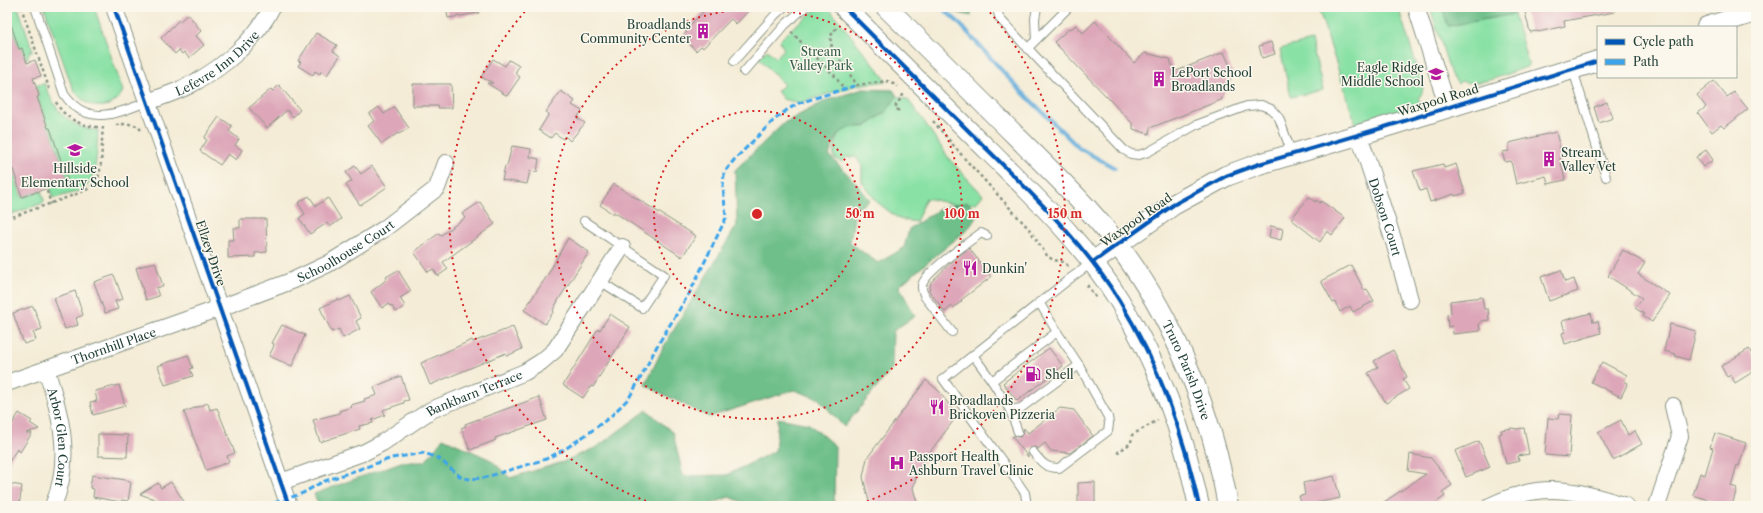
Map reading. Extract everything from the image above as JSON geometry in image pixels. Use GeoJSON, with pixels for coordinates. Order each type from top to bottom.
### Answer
{"type":"FeatureCollection","features":[{"type":"Feature","properties":{"kind":"street","name":"Ellzey Drive"},"geometry":{"type":"LineString","coordinates":[[114,7],[289,506]]}},
{"type":"Feature","properties":{"kind":"street","name":"Lefevre Inn Drive"},"geometry":{"type":"LineString","coordinates":[[147,102],[189,86],[221,66],[247,43],[267,17],[272,7]]}},
{"type":"Feature","properties":{"kind":"street","name":"Waxpool Road"},"geometry":{"type":"LineString","coordinates":[[844,7],[1039,201],[1093,262],[1173,206],[1198,190],[1226,176],[1292,154],[1448,108],[1597,61]]}},
{"type":"Feature","properties":{"kind":"street","name":"Waxpool Road"},"geometry":{"type":"LineString","coordinates":[[886,7],[1038,158],[1093,216],[1118,245]]}},
{"type":"Feature","properties":{"kind":"street"},"geometry":{"type":"LineString","coordinates":[[1416,7],[1448,108]]}},
{"type":"Feature","properties":{"kind":"street"},"geometry":{"type":"LineString","coordinates":[[1710,26],[1755,11]]}},
{"type":"Feature","properties":{"kind":"street","name":"Dobson Court"},"geometry":{"type":"LineString","coordinates":[[1359,135],[1394,242],[1410,300]]}},
{"type":"Feature","properties":{"kind":"street","name":"Schoolhouse Court"},"geometry":{"type":"LineString","coordinates":[[220,308],[294,280],[328,264],[368,240],[437,188],[446,163]]}},
{"type":"Feature","properties":{"kind":"street","name":"Truro Parish Drive"},"geometry":{"type":"LineString","coordinates":[[1118,245],[1160,312],[1194,383],[1220,461],[1228,506]]}},
{"type":"Feature","properties":{"kind":"street","name":"Bankbarn Terrace"},"geometry":{"type":"LineString","coordinates":[[281,482],[365,452],[382,443],[431,410],[525,372],[541,362],[555,350],[622,247]]}},
{"type":"Feature","properties":{"kind":"street"},"geometry":{"type":"LineString","coordinates":[[1093,262],[1129,317],[1160,377],[1178,423],[1191,466],[1199,506]]}},
{"type":"Feature","properties":{"kind":"street","name":"Thornhill Place"},"geometry":{"type":"LineString","coordinates":[[7,383],[220,308]]}},
{"type":"Feature","properties":{"kind":"street","name":"Arbor Glen Court"},"geometry":{"type":"LineString","coordinates":[[46,369],[59,409],[63,432],[63,456],[60,480],[53,506]]}},
{"type":"Feature","properties":{"kind":"street"},"geometry":{"type":"LineString","coordinates":[[1658,506],[1680,436],[1673,406]]}},
{"type":"Feature","properties":{"kind":"street"},"geometry":{"type":"LineString","coordinates":[[1490,506],[1508,498],[1526,493],[1562,490],[1593,495],[1626,506]]}},
{"type":"Feature","properties":{"kind":"lane"},"geometry":{"type":"LineString","coordinates":[[35,7],[64,94],[70,102],[81,111],[92,115],[120,112],[147,102]]}},
{"type":"Feature","properties":{"kind":"lane"},"geometry":{"type":"LineString","coordinates":[[734,61],[759,32],[784,7]]}},
{"type":"Feature","properties":{"kind":"lane"},"geometry":{"type":"LineString","coordinates":[[744,72],[785,26],[805,7]]}},
{"type":"Feature","properties":{"kind":"lane"},"geometry":{"type":"LineString","coordinates":[[999,7],[998,13],[1000,19],[1124,150],[1131,154],[1139,155],[1148,152],[1196,125],[1247,106],[1261,105],[1271,109],[1279,118],[1292,154]]}},
{"type":"Feature","properties":{"kind":"lane"},"geometry":{"type":"LineString","coordinates":[[1036,39],[1035,19],[1037,7]]}},
{"type":"Feature","properties":{"kind":"lane"},"geometry":{"type":"LineString","coordinates":[[1027,49],[1068,7]]}},
{"type":"Feature","properties":{"kind":"lane"},"geometry":{"type":"LineString","coordinates":[[759,32],[770,43]]}},
{"type":"Feature","properties":{"kind":"lane"},"geometry":{"type":"LineString","coordinates":[[1572,69],[1606,176]]}},
{"type":"Feature","properties":{"kind":"lane"},"geometry":{"type":"LineString","coordinates":[[584,222],[664,275],[642,308],[600,281]]}},
{"type":"Feature","properties":{"kind":"lane"},"geometry":{"type":"LineString","coordinates":[[952,332],[925,297],[922,291],[922,285],[928,274],[981,233],[987,236]]}},
{"type":"Feature","properties":{"kind":"lane"},"geometry":{"type":"LineString","coordinates":[[1027,506],[1025,493],[943,379],[1076,273],[1093,262]]}},
{"type":"Feature","properties":{"kind":"lane"},"geometry":{"type":"LineString","coordinates":[[1033,452],[1044,465],[1050,468],[1060,468],[1108,431],[1110,424],[1108,417],[1079,365],[1039,302]]}},
{"type":"Feature","properties":{"kind":"lane"},"geometry":{"type":"LineString","coordinates":[[992,381],[1057,332]]}},
{"type":"Feature","properties":{"kind":"lane"},"geometry":{"type":"LineString","coordinates":[[973,355],[992,381],[1010,410],[1018,432]]}},
{"type":"Feature","properties":{"kind":"lane"},"geometry":{"type":"LineString","coordinates":[[1010,410],[1021,408],[1079,365]]}},
{"type":"Feature","properties":{"kind":"path"},"geometry":{"type":"LineString","coordinates":[[785,26],[834,75],[844,89]]}},
{"type":"Feature","properties":{"kind":"path"},"geometry":{"type":"LineString","coordinates":[[836,28],[830,37],[832,48],[857,85],[887,81],[899,87],[910,96]]}},
{"type":"Feature","properties":{"kind":"path"},"geometry":{"type":"LineString","coordinates":[[899,111],[894,107],[906,92]]}},
{"type":"Feature","properties":{"kind":"path"},"geometry":{"type":"LineString","coordinates":[[930,118],[1029,229],[1048,257],[1064,262],[1087,285],[1101,304]]}},
{"type":"Feature","properties":{"kind":"path"},"geometry":{"type":"LineString","coordinates":[[7,219],[52,204],[84,191],[93,185],[98,178],[103,127]]}},
{"type":"Feature","properties":{"kind":"path"},"geometry":{"type":"LineString","coordinates":[[47,191],[52,204]]}},
{"type":"Feature","properties":{"kind":"path"},"geometry":{"type":"LineString","coordinates":[[1156,415],[1160,426]]}},
{"type":"Feature","properties":{"kind":"path"},"geometry":{"type":"LineString","coordinates":[[1117,453],[1131,443],[1132,435],[1158,420]]}},
{"type":"Feature","properties":{"kind":"green space"},"geometry":{"type":"Polygon","coordinates":[[[7,7],[18,7],[33,51],[30,51],[26,61],[22,48],[19,49],[10,22],[12,21],[7,7]]]}},
{"type":"Feature","properties":{"kind":"green space"},"geometry":{"type":"Polygon","coordinates":[[[44,7],[94,7],[123,91],[111,104],[96,106],[88,103],[75,92],[44,7]]]}},
{"type":"Feature","properties":{"kind":"green space","name":"Stream Valley Park"},"geometry":{"type":"Polygon","coordinates":[[[819,7],[828,7],[887,81],[857,85],[799,103],[783,99],[777,91],[784,85],[759,58],[767,50],[776,58],[784,49],[779,41],[791,29],[819,7]]]}},
{"type":"Feature","properties":{"kind":"green space"},"geometry":{"type":"Polygon","coordinates":[[[935,7],[972,7],[971,16],[935,7]]]}},
{"type":"Feature","properties":{"kind":"green space"},"geometry":{"type":"Polygon","coordinates":[[[1318,7],[1398,7],[1423,86],[1422,93],[1418,99],[1421,102],[1412,108],[1356,125],[1318,7]]]}},
{"type":"Feature","properties":{"kind":"green space"},"geometry":{"type":"Polygon","coordinates":[[[1430,7],[1442,7],[1449,26],[1514,14],[1529,66],[1485,81],[1468,83],[1461,81],[1458,84],[1451,75],[1430,7]]]}},
{"type":"Feature","properties":{"kind":"green space"},"geometry":{"type":"Polygon","coordinates":[[[1442,7],[1512,7],[1514,14],[1448,26],[1442,7]]]}},
{"type":"Feature","properties":{"kind":"green space"},"geometry":{"type":"Polygon","coordinates":[[[1311,41],[1323,90],[1291,97],[1280,49],[1311,41]]]}},
{"type":"Feature","properties":{"kind":"green space"},"geometry":{"type":"Polygon","coordinates":[[[45,84],[53,102],[71,122],[88,129],[98,130],[95,169],[89,183],[78,191],[55,198],[52,197],[50,187],[68,181],[50,128],[48,128],[37,97],[39,96],[36,85],[45,84]]]}},
{"type":"Feature","properties":{"kind":"green space"},"geometry":{"type":"Polygon","coordinates":[[[863,89],[893,90],[897,96],[887,110],[866,126],[851,127],[838,134],[829,155],[858,185],[870,200],[855,210],[850,243],[878,263],[904,248],[909,229],[941,208],[968,202],[978,216],[967,230],[899,286],[915,316],[893,331],[892,369],[844,427],[819,399],[794,390],[709,417],[645,385],[664,346],[737,225],[735,170],[784,123],[827,100],[863,89]]]}},
{"type":"Feature","properties":{"kind":"green space"},"geometry":{"type":"Polygon","coordinates":[[[897,96],[908,100],[950,160],[983,195],[976,203],[956,205],[926,198],[916,222],[899,219],[877,202],[862,182],[862,166],[856,157],[847,157],[842,162],[834,158],[838,134],[849,127],[865,127],[886,112],[897,96]]]}},
{"type":"Feature","properties":{"kind":"green space"},"geometry":{"type":"Polygon","coordinates":[[[13,169],[22,197],[41,191],[44,200],[43,203],[7,216],[7,171],[13,169]]]}},
{"type":"Feature","properties":{"kind":"green space"},"geometry":{"type":"Polygon","coordinates":[[[647,410],[673,433],[683,476],[727,475],[775,451],[778,418],[809,424],[835,446],[834,506],[754,506],[729,497],[706,506],[319,506],[314,494],[401,462],[425,462],[443,438],[491,460],[510,478],[563,462],[597,447],[647,410]]]}},
{"type":"Feature","properties":{"kind":"building"},"geometry":{"type":"Polygon","coordinates":[[[446,7],[478,7],[479,13],[448,18],[446,7]]]}},
{"type":"Feature","properties":{"kind":"building"},"geometry":{"type":"Polygon","coordinates":[[[708,7],[752,7],[736,24],[731,19],[703,48],[701,46],[696,51],[682,36],[687,32],[685,30],[708,7]]]}},
{"type":"Feature","properties":{"kind":"building"},"geometry":{"type":"Polygon","coordinates":[[[1544,7],[1615,7],[1615,12],[1564,21],[1565,26],[1538,32],[1530,32],[1525,12],[1544,7]]]}},
{"type":"Feature","properties":{"kind":"building"},"geometry":{"type":"Polygon","coordinates":[[[188,14],[201,31],[196,36],[204,45],[189,58],[184,52],[182,54],[179,50],[175,54],[161,38],[179,20],[180,21],[188,14]]]}},
{"type":"Feature","properties":{"kind":"building","name":"Hillside Elementary School"},"geometry":{"type":"Polygon","coordinates":[[[9,18],[19,49],[22,48],[27,63],[35,60],[41,76],[33,78],[39,96],[37,97],[48,128],[50,128],[68,181],[22,197],[13,169],[7,171],[7,19],[9,18]]]}},
{"type":"Feature","properties":{"kind":"building","name":"LePort School Broadlands"},"geometry":{"type":"Polygon","coordinates":[[[1095,21],[1134,63],[1145,53],[1170,59],[1174,72],[1224,52],[1233,73],[1221,100],[1150,128],[1149,134],[1133,129],[1133,124],[1054,42],[1070,28],[1071,29],[1076,25],[1083,33],[1095,21]]]}},
{"type":"Feature","properties":{"kind":"building"},"geometry":{"type":"Polygon","coordinates":[[[316,33],[337,45],[333,51],[340,56],[327,75],[321,71],[320,74],[315,71],[313,75],[298,66],[301,62],[298,61],[316,33]]]}},
{"type":"Feature","properties":{"kind":"building"},"geometry":{"type":"Polygon","coordinates":[[[1271,42],[1275,54],[1262,58],[1259,46],[1271,42]]]}},
{"type":"Feature","properties":{"kind":"building"},"geometry":{"type":"Polygon","coordinates":[[[493,59],[505,66],[509,60],[519,66],[515,73],[520,77],[507,96],[487,83],[493,83],[481,77],[493,59]]]}},
{"type":"Feature","properties":{"kind":"building"},"geometry":{"type":"Polygon","coordinates":[[[1714,81],[1727,97],[1734,92],[1748,109],[1724,128],[1721,125],[1712,132],[1698,113],[1706,107],[1697,95],[1714,81]]]}},
{"type":"Feature","properties":{"kind":"building"},"geometry":{"type":"Polygon","coordinates":[[[413,84],[451,84],[452,108],[438,108],[438,106],[413,106],[413,84]]]}},
{"type":"Feature","properties":{"kind":"building"},"geometry":{"type":"Polygon","coordinates":[[[279,85],[300,110],[293,117],[287,110],[267,128],[249,108],[271,89],[273,91],[279,85]]]}},
{"type":"Feature","properties":{"kind":"building"},"geometry":{"type":"Polygon","coordinates":[[[561,91],[575,101],[572,105],[582,111],[577,118],[585,123],[570,141],[565,136],[563,139],[555,133],[551,138],[539,130],[549,114],[546,112],[561,91]]]}},
{"type":"Feature","properties":{"kind":"building"},"geometry":{"type":"Polygon","coordinates":[[[1607,102],[1613,118],[1599,123],[1594,107],[1607,102]]]}},
{"type":"Feature","properties":{"kind":"building"},"geometry":{"type":"Polygon","coordinates":[[[379,107],[384,114],[394,107],[409,128],[399,134],[398,133],[382,144],[368,126],[374,121],[369,114],[379,107]]]}},
{"type":"Feature","properties":{"kind":"building"},"geometry":{"type":"Polygon","coordinates":[[[219,117],[232,126],[229,131],[239,139],[235,145],[242,150],[236,160],[228,154],[220,165],[200,151],[207,140],[204,138],[219,117]]]}},
{"type":"Feature","properties":{"kind":"building","name":"Stream Valley Vet"},"geometry":{"type":"Polygon","coordinates":[[[1556,132],[1562,157],[1560,158],[1565,180],[1548,184],[1546,176],[1516,184],[1511,161],[1505,162],[1502,152],[1509,151],[1509,143],[1556,132]]]}},
{"type":"Feature","properties":{"kind":"building"},"geometry":{"type":"Polygon","coordinates":[[[512,146],[531,149],[530,157],[539,159],[537,172],[530,171],[527,184],[502,180],[512,146]]]}},
{"type":"Feature","properties":{"kind":"building"},"geometry":{"type":"Polygon","coordinates":[[[1706,150],[1713,160],[1703,167],[1696,157],[1706,150]]]}},
{"type":"Feature","properties":{"kind":"building"},"geometry":{"type":"Polygon","coordinates":[[[1443,164],[1444,168],[1456,164],[1465,193],[1455,196],[1454,194],[1430,202],[1426,189],[1420,191],[1413,171],[1443,164]]]}},
{"type":"Feature","properties":{"kind":"building"},"geometry":{"type":"Polygon","coordinates":[[[355,166],[361,174],[372,166],[387,187],[360,205],[346,185],[352,181],[346,172],[355,166]]]}},
{"type":"Feature","properties":{"kind":"building"},"geometry":{"type":"Polygon","coordinates":[[[614,184],[696,236],[682,257],[614,212],[613,214],[600,205],[614,184]]]}},
{"type":"Feature","properties":{"kind":"building"},"geometry":{"type":"Polygon","coordinates":[[[309,196],[316,206],[328,198],[341,219],[330,227],[327,223],[310,234],[299,218],[305,214],[298,203],[309,196]]]}},
{"type":"Feature","properties":{"kind":"building"},"geometry":{"type":"Polygon","coordinates":[[[1309,197],[1315,202],[1316,200],[1320,203],[1321,201],[1345,218],[1332,235],[1327,231],[1320,242],[1291,219],[1309,197]]]}},
{"type":"Feature","properties":{"kind":"building"},"geometry":{"type":"Polygon","coordinates":[[[480,202],[495,224],[443,262],[448,269],[438,276],[433,269],[428,272],[414,252],[439,233],[441,235],[465,218],[462,214],[480,202]]]}},
{"type":"Feature","properties":{"kind":"building"},"geometry":{"type":"Polygon","coordinates":[[[240,219],[266,219],[267,252],[255,253],[255,257],[228,258],[228,240],[234,240],[233,228],[240,228],[240,219]]]}},
{"type":"Feature","properties":{"kind":"building"},"geometry":{"type":"Polygon","coordinates":[[[1271,226],[1283,229],[1281,240],[1269,237],[1271,226]]]}},
{"type":"Feature","properties":{"kind":"building"},"geometry":{"type":"Polygon","coordinates":[[[568,238],[589,252],[545,324],[524,310],[547,276],[568,238]]]}},
{"type":"Feature","properties":{"kind":"building"},"geometry":{"type":"Polygon","coordinates":[[[969,248],[991,277],[953,308],[952,306],[945,312],[929,291],[931,282],[969,248]]]}},
{"type":"Feature","properties":{"kind":"building"},"geometry":{"type":"Polygon","coordinates":[[[1623,250],[1645,263],[1638,274],[1670,295],[1652,322],[1635,308],[1642,298],[1608,276],[1623,250]]]}},
{"type":"Feature","properties":{"kind":"building"},"geometry":{"type":"Polygon","coordinates":[[[155,262],[163,286],[156,288],[159,296],[146,300],[136,268],[155,262]]]}},
{"type":"Feature","properties":{"kind":"building"},"geometry":{"type":"Polygon","coordinates":[[[1351,265],[1364,290],[1367,289],[1374,301],[1353,312],[1350,306],[1340,312],[1335,302],[1333,303],[1321,281],[1351,265]]]}},
{"type":"Feature","properties":{"kind":"building"},"geometry":{"type":"Polygon","coordinates":[[[398,270],[411,291],[400,298],[405,306],[396,312],[391,305],[390,306],[388,304],[382,308],[371,292],[387,279],[386,277],[398,270]]]}},
{"type":"Feature","properties":{"kind":"building"},"geometry":{"type":"Polygon","coordinates":[[[1561,270],[1565,282],[1574,279],[1578,291],[1549,301],[1541,277],[1561,270]]]}},
{"type":"Feature","properties":{"kind":"building"},"geometry":{"type":"Polygon","coordinates":[[[114,275],[123,299],[115,301],[118,309],[105,313],[94,282],[114,275]]]}},
{"type":"Feature","properties":{"kind":"building"},"geometry":{"type":"Polygon","coordinates":[[[75,291],[83,315],[76,318],[78,325],[65,329],[54,298],[75,291]]]}},
{"type":"Feature","properties":{"kind":"building"},"geometry":{"type":"Polygon","coordinates":[[[350,296],[361,318],[356,321],[360,329],[343,338],[339,329],[332,332],[320,308],[338,299],[339,301],[350,296]]]}},
{"type":"Feature","properties":{"kind":"building"},"geometry":{"type":"Polygon","coordinates":[[[1482,297],[1484,309],[1488,309],[1489,320],[1481,321],[1481,323],[1479,323],[1480,331],[1453,334],[1452,326],[1448,327],[1447,314],[1451,313],[1450,301],[1482,297]]]}},
{"type":"Feature","properties":{"kind":"building"},"geometry":{"type":"Polygon","coordinates":[[[33,306],[42,329],[33,332],[36,340],[24,344],[13,313],[33,306]]]}},
{"type":"Feature","properties":{"kind":"building"},"geometry":{"type":"Polygon","coordinates":[[[1591,313],[1593,322],[1598,321],[1601,333],[1565,344],[1562,333],[1565,332],[1562,321],[1591,313]]]}},
{"type":"Feature","properties":{"kind":"building"},"geometry":{"type":"Polygon","coordinates":[[[610,314],[630,327],[593,387],[591,386],[583,398],[563,385],[598,329],[600,330],[610,314]]]}},
{"type":"Feature","properties":{"kind":"building"},"geometry":{"type":"Polygon","coordinates":[[[1670,324],[1696,331],[1689,360],[1675,356],[1676,354],[1664,351],[1670,324]]]}},
{"type":"Feature","properties":{"kind":"building"},"geometry":{"type":"Polygon","coordinates":[[[282,325],[305,335],[292,366],[269,356],[274,344],[272,343],[282,325]]]}},
{"type":"Feature","properties":{"kind":"building"},"geometry":{"type":"Polygon","coordinates":[[[513,327],[522,349],[507,356],[506,353],[430,385],[421,363],[472,340],[473,342],[513,327]]]}},
{"type":"Feature","properties":{"kind":"building","name":"Shell"},"geometry":{"type":"Polygon","coordinates":[[[1049,348],[1063,366],[1017,401],[1003,383],[1049,348]]]}},
{"type":"Feature","properties":{"kind":"building"},"geometry":{"type":"Polygon","coordinates":[[[1749,349],[1756,361],[1756,370],[1735,383],[1731,375],[1727,377],[1721,366],[1749,349]]]}},
{"type":"Feature","properties":{"kind":"building"},"geometry":{"type":"Polygon","coordinates":[[[1393,350],[1407,377],[1403,379],[1409,389],[1386,403],[1368,373],[1378,367],[1374,361],[1393,350]]]}},
{"type":"Feature","properties":{"kind":"building"},"geometry":{"type":"Polygon","coordinates":[[[188,355],[193,368],[190,369],[193,376],[165,385],[158,366],[188,355]]]}},
{"type":"Feature","properties":{"kind":"building"},"geometry":{"type":"Polygon","coordinates":[[[1602,362],[1627,375],[1624,381],[1628,383],[1621,397],[1591,382],[1602,362]]]}},
{"type":"Feature","properties":{"kind":"building"},"geometry":{"type":"Polygon","coordinates":[[[401,376],[409,400],[383,410],[385,415],[372,420],[373,423],[359,426],[360,429],[320,442],[313,420],[340,413],[339,411],[352,407],[351,405],[365,401],[364,399],[377,395],[374,387],[401,376]]]}},
{"type":"Feature","properties":{"kind":"building"},"geometry":{"type":"Polygon","coordinates":[[[926,380],[939,391],[957,416],[920,465],[913,488],[918,506],[870,506],[863,477],[867,458],[926,380]]]}},
{"type":"Feature","properties":{"kind":"building"},"geometry":{"type":"Polygon","coordinates":[[[119,385],[125,406],[93,415],[90,402],[97,401],[95,391],[119,385]]]}},
{"type":"Feature","properties":{"kind":"building"},"geometry":{"type":"Polygon","coordinates":[[[539,397],[547,420],[495,438],[496,440],[470,450],[461,428],[466,426],[465,424],[539,397]]]}},
{"type":"Feature","properties":{"kind":"building"},"geometry":{"type":"Polygon","coordinates":[[[208,403],[210,410],[217,408],[235,453],[227,456],[229,462],[206,470],[184,412],[208,403]]]}},
{"type":"Feature","properties":{"kind":"building"},"geometry":{"type":"Polygon","coordinates":[[[1060,408],[1074,410],[1093,436],[1070,453],[1051,451],[1045,443],[1038,449],[1035,447],[1030,448],[1028,450],[1028,457],[1012,436],[1020,437],[1024,428],[1028,433],[1060,408]]]}},
{"type":"Feature","properties":{"kind":"building"},"geometry":{"type":"Polygon","coordinates":[[[19,413],[32,421],[30,423],[39,429],[26,433],[32,433],[20,452],[17,449],[7,465],[7,432],[19,413]]]}},
{"type":"Feature","properties":{"kind":"building"},"geometry":{"type":"Polygon","coordinates":[[[1559,414],[1572,415],[1569,457],[1545,455],[1548,418],[1558,419],[1559,414]]]}},
{"type":"Feature","properties":{"kind":"building"},"geometry":{"type":"Polygon","coordinates":[[[1621,420],[1628,435],[1635,431],[1642,444],[1613,460],[1598,432],[1621,420]]]}},
{"type":"Feature","properties":{"kind":"building"},"geometry":{"type":"Polygon","coordinates":[[[1524,428],[1529,454],[1518,456],[1519,461],[1506,464],[1499,434],[1502,433],[1501,430],[1524,428]]]}},
{"type":"Feature","properties":{"kind":"building"},"geometry":{"type":"Polygon","coordinates":[[[1715,433],[1746,443],[1739,466],[1737,465],[1731,486],[1737,488],[1732,506],[1726,506],[1693,495],[1700,473],[1705,475],[1713,448],[1710,447],[1715,433]]]}},
{"type":"Feature","properties":{"kind":"building"},"geometry":{"type":"Polygon","coordinates":[[[98,434],[128,435],[127,457],[98,456],[98,434]]]}},
{"type":"Feature","properties":{"kind":"building"},"geometry":{"type":"Polygon","coordinates":[[[1479,441],[1490,467],[1466,477],[1455,451],[1479,441]]]}},
{"type":"Feature","properties":{"kind":"building"},"geometry":{"type":"Polygon","coordinates":[[[1410,454],[1431,458],[1452,485],[1442,492],[1445,496],[1431,506],[1378,506],[1426,474],[1408,471],[1410,454]]]}},
{"type":"Feature","properties":{"kind":"building"},"geometry":{"type":"Polygon","coordinates":[[[92,475],[126,480],[131,483],[128,501],[122,500],[121,502],[93,497],[94,489],[90,488],[92,475]]]}},
{"type":"Feature","properties":{"kind":"building"},"geometry":{"type":"Polygon","coordinates":[[[1334,476],[1340,498],[1302,506],[1299,496],[1305,495],[1303,483],[1334,476]]]}},
{"type":"Feature","properties":{"kind":"building"},"geometry":{"type":"Polygon","coordinates":[[[171,482],[187,506],[161,506],[157,500],[140,494],[158,483],[161,488],[171,482]]]}},
{"type":"Feature","properties":{"kind":"building"},"geometry":{"type":"Polygon","coordinates":[[[1095,482],[1095,506],[1078,506],[1078,483],[1095,482]]]}},
{"type":"Feature","properties":{"kind":"building"},"geometry":{"type":"Polygon","coordinates":[[[7,483],[22,486],[19,506],[7,506],[7,483]]]}},
{"type":"Feature","properties":{"kind":"waterway"},"geometry":{"type":"LineString","coordinates":[[941,7],[958,22],[1016,86],[1079,148],[1115,168]]}},
{"type":"Feature","properties":{"kind":"marked path"},"geometry":{"type":"LineString","coordinates":[[266,506],[303,493],[322,482],[392,458],[424,453],[438,458],[462,478],[483,478],[546,459],[565,449],[590,432],[610,417],[629,398],[657,346],[690,292],[726,218],[723,187],[724,173],[734,160],[773,121],[787,110],[799,103],[857,85]]}},
{"type":"Feature","properties":{"kind":"cycle path"},"geometry":{"type":"LineString","coordinates":[[114,7],[289,506]]}},
{"type":"Feature","properties":{"kind":"cycle path"},"geometry":{"type":"LineString","coordinates":[[844,7],[1042,205],[1075,241],[1105,279],[1133,324],[1158,374],[1177,425],[1193,478],[1199,506]]}},
{"type":"Feature","properties":{"kind":"cycle path"},"geometry":{"type":"LineString","coordinates":[[1093,262],[1173,205],[1226,176],[1259,164],[1597,61]]}},
{"type":"Feature","properties":{"kind":"place","name":"Broadlands Community Center"},"geometry":{"type":"Point","coordinates":[703,31]}},
{"type":"Feature","properties":{"kind":"place","name":"Eagle Ridge Middle School"},"geometry":{"type":"Point","coordinates":[1436,74]}},
{"type":"Feature","properties":{"kind":"place","name":"LePort School Broadlands"},"geometry":{"type":"Point","coordinates":[1159,79]}},
{"type":"Feature","properties":{"kind":"place","name":"Hillside Elementary School"},"geometry":{"type":"Point","coordinates":[75,150]}},
{"type":"Feature","properties":{"kind":"place","name":"Stream Valley Vet"},"geometry":{"type":"Point","coordinates":[1549,159]}},
{"type":"Feature","properties":{"kind":"place","name":"Dunkin'"},"geometry":{"type":"Point","coordinates":[970,268]}},
{"type":"Feature","properties":{"kind":"place","name":"Shell"},"geometry":{"type":"Point","coordinates":[1033,374]}},
{"type":"Feature","properties":{"kind":"place","name":"Broadlands Brickoven Pizzeria"},"geometry":{"type":"Point","coordinates":[937,407]}},
{"type":"Feature","properties":{"kind":"place","name":"Passport Health Ashburn Travel Clinic"},"geometry":{"type":"Point","coordinates":[897,463]}}]}
